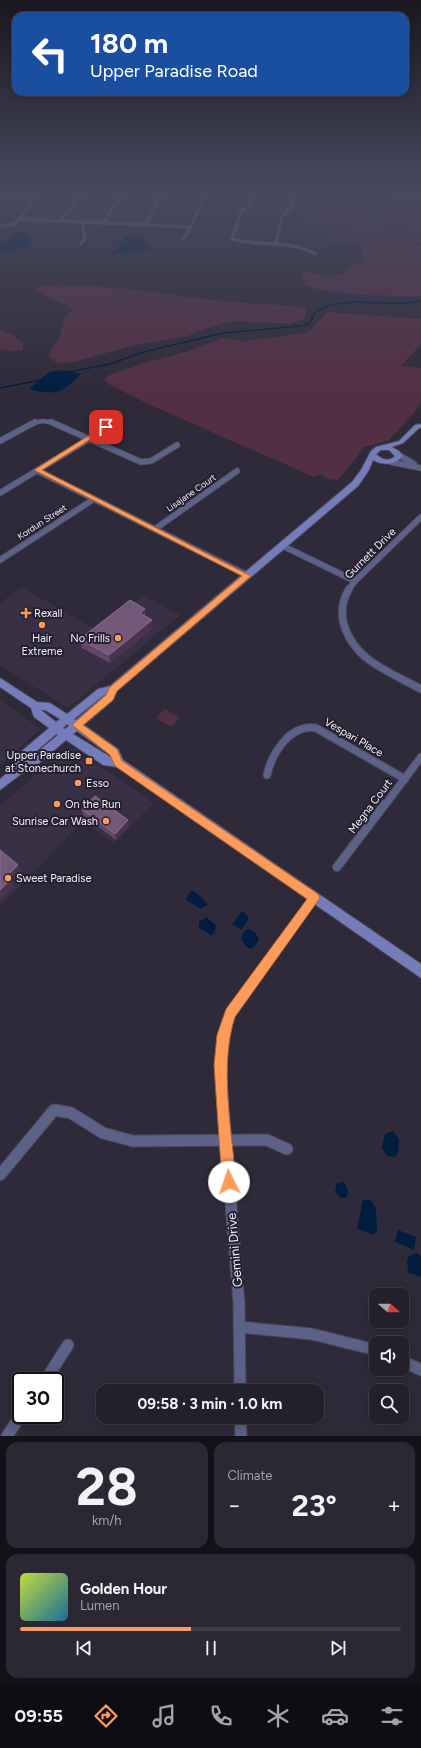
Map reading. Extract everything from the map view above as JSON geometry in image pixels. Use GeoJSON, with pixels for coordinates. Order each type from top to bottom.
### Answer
{"type":"FeatureCollection","features":[{"type":"Feature","properties":{"kind":"main road"},"geometry":{"type":"LineString","coordinates":[[17,771],[20,759],[56,728],[101,692],[113,689],[359,480],[376,449],[401,442],[417,426],[421,427]]}},
{"type":"Feature","properties":{"kind":"main road"},"geometry":{"type":"LineString","coordinates":[[359,480],[365,478],[378,465],[398,459],[399,454],[421,427]]}},
{"type":"Feature","properties":{"kind":"main road"},"geometry":{"type":"LineString","coordinates":[[385,447],[394,450],[399,454]]}},
{"type":"Feature","properties":{"kind":"main road"},"geometry":{"type":"LineString","coordinates":[[372,454],[377,459],[389,462]]}},
{"type":"Feature","properties":{"kind":"main road"},"geometry":{"type":"LineString","coordinates":[[0,682],[36,706],[47,706],[76,725],[114,752],[119,763]]}},
{"type":"Feature","properties":{"kind":"main road"},"geometry":{"type":"LineString","coordinates":[[0,785],[17,771],[28,766],[66,735],[110,697],[113,689]]}},
{"type":"Feature","properties":{"kind":"main road"},"geometry":{"type":"LineString","coordinates":[[36,706],[38,714],[66,735],[107,762],[119,763],[421,972]]}},
{"type":"Feature","properties":{"kind":"street"},"geometry":{"type":"LineString","coordinates":[[0,493],[88,439],[106,427],[114,418]]}},
{"type":"Feature","properties":{"kind":"street"},"geometry":{"type":"LineString","coordinates":[[0,441],[42,420],[49,421],[143,463],[151,461],[177,445]]}},
{"type":"Feature","properties":{"kind":"street"},"geometry":{"type":"LineString","coordinates":[[399,454],[415,466]]}},
{"type":"Feature","properties":{"kind":"street"},"geometry":{"type":"LineString","coordinates":[[389,462],[421,468]]}},
{"type":"Feature","properties":{"kind":"street"},"geometry":{"type":"LineString","coordinates":[[38,471],[247,576]]}},
{"type":"Feature","properties":{"kind":"street","name":"Lisajane Court"},"geometry":{"type":"LineString","coordinates":[[155,529],[237,471]]}},
{"type":"Feature","properties":{"kind":"street","name":"Kordun Street"},"geometry":{"type":"LineString","coordinates":[[0,560],[94,499]]}},
{"type":"Feature","properties":{"kind":"street","name":"Gurnett Drive"},"geometry":{"type":"LineString","coordinates":[[421,517],[355,581],[347,591],[343,602],[342,615],[345,627],[353,644],[366,658],[386,671],[421,688]]}},
{"type":"Feature","properties":{"kind":"street"},"geometry":{"type":"LineString","coordinates":[[283,546],[355,581]]}},
{"type":"Feature","properties":{"kind":"street","name":"Vespari Place"},"geometry":{"type":"LineString","coordinates":[[267,775],[269,766],[277,751],[298,730],[308,726],[316,728],[405,779]]}},
{"type":"Feature","properties":{"kind":"street","name":"Megna Court"},"geometry":{"type":"LineString","coordinates":[[337,867],[421,757]]}},
{"type":"Feature","properties":{"kind":"street","name":"Gemini Drive"},"geometry":{"type":"LineString","coordinates":[[240,1384],[239,1327],[220,1065],[223,1035],[230,1014],[314,898]]}},
{"type":"Feature","properties":{"kind":"street"},"geometry":{"type":"LineString","coordinates":[[0,1175],[54,1110],[71,1113],[103,1133],[133,1141],[267,1140],[287,1149]]}},
{"type":"Feature","properties":{"kind":"street"},"geometry":{"type":"LineString","coordinates":[[239,1327],[312,1334],[369,1348]]}},
{"type":"Feature","properties":{"kind":"street"},"geometry":{"type":"LineString","coordinates":[[51,1372],[68,1345]]}},
{"type":"Feature","properties":{"kind":"street"},"geometry":{"type":"LineString","coordinates":[[409,1364],[421,1370]]}},
{"type":"Feature","properties":{"kind":"street"},"geometry":{"type":"LineString","coordinates":[[7,1436],[15,1424]]}},
{"type":"Feature","properties":{"kind":"street"},"geometry":{"type":"LineString","coordinates":[[240,1424],[241,1436]]}},
{"type":"Feature","properties":{"kind":"shaded area"},"geometry":{"type":"Polygon","coordinates":[[[363,259],[421,259],[421,296],[340,293],[310,287],[303,283],[303,271],[324,275],[338,275],[349,269],[353,263],[362,262],[363,259]]]}},
{"type":"Feature","properties":{"kind":"shaded area"},"geometry":{"type":"Polygon","coordinates":[[[49,285],[118,288],[209,300],[306,308],[306,316],[303,319],[289,324],[231,321],[201,330],[188,336],[135,345],[74,362],[60,363],[54,361],[49,356],[60,336],[64,319],[73,310],[64,304],[48,298],[35,288],[49,285]]]}},
{"type":"Feature","properties":{"kind":"shaded area"},"geometry":{"type":"Polygon","coordinates":[[[328,312],[421,319],[421,344],[401,366],[421,368],[421,403],[419,407],[388,441],[363,447],[357,457],[338,480],[325,478],[321,474],[314,477],[148,404],[112,386],[104,380],[107,376],[147,362],[186,352],[223,338],[243,341],[307,333],[328,312]]]}},
{"type":"Feature","properties":{"kind":"shaded area"},"geometry":{"type":"Polygon","coordinates":[[[0,330],[9,333],[23,343],[23,350],[11,351],[0,349],[0,330]]]}},
{"type":"Feature","properties":{"kind":"shaded area"},"geometry":{"type":"Polygon","coordinates":[[[22,587],[96,630],[143,595],[180,615],[69,707],[66,707],[0,665],[0,603],[22,587]]]}},
{"type":"Feature","properties":{"kind":"shaded area"},"geometry":{"type":"Polygon","coordinates":[[[0,700],[41,729],[0,764],[0,700]]]}},
{"type":"Feature","properties":{"kind":"shaded area"},"geometry":{"type":"Polygon","coordinates":[[[165,709],[180,718],[171,727],[156,718],[165,709]]]}},
{"type":"Feature","properties":{"kind":"shaded area"},"geometry":{"type":"Polygon","coordinates":[[[67,748],[75,750],[154,803],[113,843],[83,821],[0,907],[0,806],[67,748]]]}},
{"type":"Feature","properties":{"kind":"water"},"geometry":{"type":"Polygon","coordinates":[[[63,370],[81,374],[69,385],[58,391],[45,392],[29,389],[49,372],[63,370]]]}},
{"type":"Feature","properties":{"kind":"water"},"geometry":{"type":"Polygon","coordinates":[[[190,891],[194,891],[207,903],[207,905],[201,909],[186,900],[190,891]]]}},
{"type":"Feature","properties":{"kind":"water"},"geometry":{"type":"Polygon","coordinates":[[[241,912],[245,913],[249,919],[241,930],[232,924],[241,912]]]}},
{"type":"Feature","properties":{"kind":"water"},"geometry":{"type":"Polygon","coordinates":[[[206,917],[216,925],[214,933],[211,935],[199,928],[199,922],[206,917]]]}},
{"type":"Feature","properties":{"kind":"water"},"geometry":{"type":"Polygon","coordinates":[[[248,929],[255,932],[259,939],[256,945],[251,949],[246,947],[241,939],[244,931],[248,929]]]}},
{"type":"Feature","properties":{"kind":"water"},"geometry":{"type":"Polygon","coordinates":[[[393,1131],[399,1139],[398,1153],[395,1157],[387,1156],[382,1148],[385,1134],[393,1131]]]}},
{"type":"Feature","properties":{"kind":"water"},"geometry":{"type":"Polygon","coordinates":[[[344,1182],[348,1194],[346,1198],[341,1198],[335,1192],[337,1183],[344,1182]]]}},
{"type":"Feature","properties":{"kind":"water"},"geometry":{"type":"Polygon","coordinates":[[[363,1200],[370,1200],[376,1208],[377,1233],[372,1234],[357,1228],[363,1200]]]}},
{"type":"Feature","properties":{"kind":"water"},"geometry":{"type":"Polygon","coordinates":[[[398,1230],[416,1237],[414,1250],[395,1242],[398,1230]]]}},
{"type":"Feature","properties":{"kind":"water"},"geometry":{"type":"Polygon","coordinates":[[[417,1253],[421,1256],[421,1277],[408,1272],[407,1260],[410,1255],[417,1253]]]}},
{"type":"Feature","properties":{"kind":"building","name":"No Frills"},"geometry":{"type":"Polygon","coordinates":[[[130,600],[145,609],[140,613],[152,620],[109,655],[80,639],[130,600]]]}},
{"type":"Feature","properties":{"kind":"building","name":"Sunrise Car Wash"},"geometry":{"type":"Polygon","coordinates":[[[95,796],[128,820],[115,834],[82,809],[95,796]]]}},
{"type":"Feature","properties":{"kind":"building"},"geometry":{"type":"Polygon","coordinates":[[[0,850],[18,865],[6,877],[10,880],[0,890],[0,850]]]}},
{"type":"Feature","properties":{"kind":"waterway"},"geometry":{"type":"LineString","coordinates":[[68,372],[110,364],[144,352],[223,333],[300,326],[310,323],[315,312],[327,306],[340,303],[408,303],[421,301]]}},
{"type":"Feature","properties":{"kind":"waterway"},"geometry":{"type":"LineString","coordinates":[[0,388],[41,380]]}},
{"type":"Feature","properties":{"kind":"place","name":"Rexall"},"geometry":{"type":"Point","coordinates":[26,613]}},
{"type":"Feature","properties":{"kind":"place","name":"Hair Extreme"},"geometry":{"type":"Point","coordinates":[42,625]}},
{"type":"Feature","properties":{"kind":"place","name":"No Frills"},"geometry":{"type":"Point","coordinates":[118,638]}},
{"type":"Feature","properties":{"kind":"place","name":"Upper Paradise at Stonechurch"},"geometry":{"type":"Point","coordinates":[89,761]}},
{"type":"Feature","properties":{"kind":"place","name":"Esso"},"geometry":{"type":"Point","coordinates":[78,783]}},
{"type":"Feature","properties":{"kind":"place","name":"On the Run"},"geometry":{"type":"Point","coordinates":[57,804]}},
{"type":"Feature","properties":{"kind":"place","name":"Sunrise Car Wash"},"geometry":{"type":"Point","coordinates":[106,821]}},
{"type":"Feature","properties":{"kind":"place","name":"Sweet Paradise"},"geometry":{"type":"Point","coordinates":[8,878]}},
{"type":"Feature","properties":{"kind":"route"},"geometry":{"type":"LineString","coordinates":[[106,427],[102,431],[38,470],[247,576],[113,689],[110,697],[76,725],[114,752],[119,763],[314,898],[230,1014],[223,1035],[220,1065],[229,1182]]}}]}
